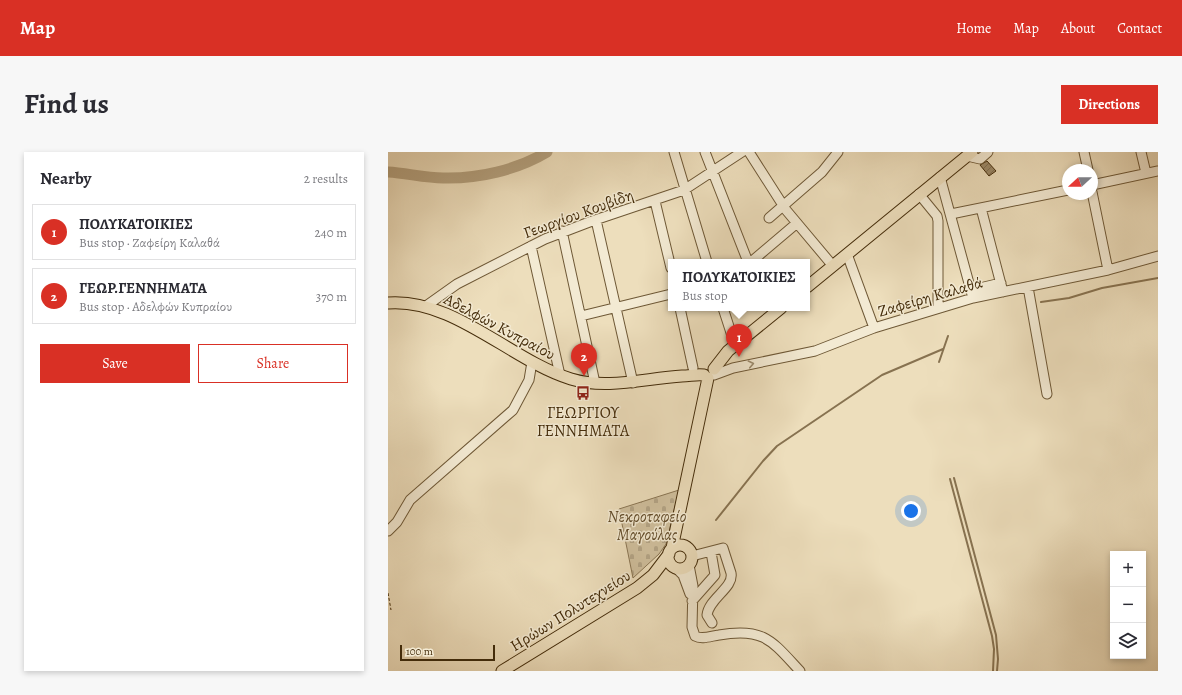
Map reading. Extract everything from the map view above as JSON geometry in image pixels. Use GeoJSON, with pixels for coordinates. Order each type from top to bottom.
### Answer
{"type":"FeatureCollection","features":[{"type":"Feature","properties":{"kind":"main road"},"geometry":{"type":"LineString","coordinates":[[810,285],[969,154]]}},
{"type":"Feature","properties":{"kind":"main road","name":"Αδελφών Κυπραίου"},"geometry":{"type":"LineString","coordinates":[[388,303],[411,303],[426,306],[457,320],[532,362],[560,375],[595,383],[633,383],[706,371]]}},
{"type":"Feature","properties":{"kind":"main road"},"geometry":{"type":"LineString","coordinates":[[706,371],[731,348],[777,311]]}},
{"type":"Feature","properties":{"kind":"main road","name":"Ηρώων Πολυτεχνείου"},"geometry":{"type":"LineString","coordinates":[[502,671],[609,606],[653,575],[671,551],[706,371]]}},
{"type":"Feature","properties":{"kind":"main road","name":"Ηρώων Πολυτεχνείου"},"geometry":{"type":"LineString","coordinates":[[678,517],[678,536],[684,546]]}},
{"type":"Feature","properties":{"kind":"main road"},"geometry":{"type":"LineString","coordinates":[[678,545],[684,546],[690,549],[691,560],[681,569],[676,568],[670,563],[671,551],[678,545]]}},
{"type":"Feature","properties":{"kind":"main road","name":"Ηρώων Πολυτεχνείου"},"geometry":{"type":"LineString","coordinates":[[653,575],[676,568]]}},
{"type":"Feature","properties":{"kind":"street"},"geometry":{"type":"LineString","coordinates":[[674,152],[684,190],[706,259]]}},
{"type":"Feature","properties":{"kind":"street"},"geometry":{"type":"LineString","coordinates":[[705,152],[748,259]]}},
{"type":"Feature","properties":{"kind":"street","name":"Γεωργίου Κουβίδη"},"geometry":{"type":"LineString","coordinates":[[426,306],[457,284],[562,231],[684,190],[742,152]]}},
{"type":"Feature","properties":{"kind":"street"},"geometry":{"type":"LineString","coordinates":[[749,152],[783,205],[833,266]]}},
{"type":"Feature","properties":{"kind":"street"},"geometry":{"type":"LineString","coordinates":[[769,218],[822,172],[838,152]]}},
{"type":"Feature","properties":{"kind":"street"},"geometry":{"type":"LineString","coordinates":[[969,154],[980,159],[988,152]]}},
{"type":"Feature","properties":{"kind":"street"},"geometry":{"type":"LineString","coordinates":[[1084,152],[1087,164]]}},
{"type":"Feature","properties":{"kind":"street"},"geometry":{"type":"LineString","coordinates":[[1141,152],[1146,173]]}},
{"type":"Feature","properties":{"kind":"street"},"geometry":{"type":"LineString","coordinates":[[1098,184],[1158,171]]}},
{"type":"Feature","properties":{"kind":"street"},"geometry":{"type":"LineString","coordinates":[[940,177],[972,294]]}},
{"type":"Feature","properties":{"kind":"street"},"geometry":{"type":"LineString","coordinates":[[951,214],[1062,191]]}},
{"type":"Feature","properties":{"kind":"street"},"geometry":{"type":"LineString","coordinates":[[919,194],[937,216],[938,221],[938,308]]}},
{"type":"Feature","properties":{"kind":"street"},"geometry":{"type":"LineString","coordinates":[[1094,200],[1108,270]]}},
{"type":"Feature","properties":{"kind":"street"},"geometry":{"type":"LineString","coordinates":[[655,201],[669,259]]}},
{"type":"Feature","properties":{"kind":"street"},"geometry":{"type":"LineString","coordinates":[[981,208],[1002,287]]}},
{"type":"Feature","properties":{"kind":"street"},"geometry":{"type":"LineString","coordinates":[[596,220],[633,383]]}},
{"type":"Feature","properties":{"kind":"street"},"geometry":{"type":"LineString","coordinates":[[753,259],[797,223]]}},
{"type":"Feature","properties":{"kind":"street"},"geometry":{"type":"LineString","coordinates":[[562,231],[595,383]]}},
{"type":"Feature","properties":{"kind":"street"},"geometry":{"type":"LineString","coordinates":[[531,246],[560,375]]}},
{"type":"Feature","properties":{"kind":"street"},"geometry":{"type":"LineString","coordinates":[[848,254],[874,328]]}},
{"type":"Feature","properties":{"kind":"street","name":"Ζαφείρη Καλαθά"},"geometry":{"type":"LineString","coordinates":[[706,371],[733,368],[815,351],[874,328],[938,308],[972,294],[1002,287],[1028,287],[1108,270],[1158,256]]}},
{"type":"Feature","properties":{"kind":"street"},"geometry":{"type":"LineString","coordinates":[[1028,287],[1047,394]]}},
{"type":"Feature","properties":{"kind":"street"},"geometry":{"type":"LineString","coordinates":[[581,316],[668,295]]}},
{"type":"Feature","properties":{"kind":"street"},"geometry":{"type":"LineString","coordinates":[[681,311],[706,371]]}},
{"type":"Feature","properties":{"kind":"street"},"geometry":{"type":"LineString","coordinates":[[723,311],[731,348],[733,368]]}},
{"type":"Feature","properties":{"kind":"street"},"geometry":{"type":"LineString","coordinates":[[388,531],[397,522],[410,500],[513,410],[529,380],[532,362]]}},
{"type":"Feature","properties":{"kind":"street"},"geometry":{"type":"LineString","coordinates":[[712,623],[708,615],[710,606],[729,584],[732,577],[723,548],[691,560],[693,582],[692,627],[695,636],[701,638],[734,633],[762,635],[775,645],[800,671]]}},
{"type":"Feature","properties":{"kind":"street"},"geometry":{"type":"LineString","coordinates":[[692,601],[710,583],[715,575],[711,552]]}},
{"type":"Feature","properties":{"kind":"street"},"geometry":{"type":"LineString","coordinates":[[676,568],[683,574],[692,601]]}},
{"type":"Feature","properties":{"kind":"path"},"geometry":{"type":"LineString","coordinates":[[388,593],[391,610]]}},
{"type":"Feature","properties":{"kind":"green space","name":"Νεκροταφείο Μαγούλας"},"geometry":{"type":"Polygon","coordinates":[[[679,490],[666,544],[659,554],[633,578],[619,509],[679,490]]]}},
{"type":"Feature","properties":{"kind":"building"},"geometry":{"type":"Polygon","coordinates":[[[987,161],[996,171],[989,176],[980,165],[987,161]]]}},
{"type":"Feature","properties":{"kind":"waterway"},"geometry":{"type":"LineString","coordinates":[[388,172],[436,178],[470,177],[497,172],[523,164],[547,152]]}},
{"type":"Feature","properties":{"kind":"waterway"},"geometry":{"type":"LineString","coordinates":[[1041,302],[1069,298],[1102,288],[1158,278]]}},
{"type":"Feature","properties":{"kind":"waterway"},"geometry":{"type":"LineString","coordinates":[[939,362],[948,336]]}},
{"type":"Feature","properties":{"kind":"waterway"},"geometry":{"type":"LineString","coordinates":[[716,520],[763,461],[777,446],[882,375],[943,349]]}},
{"type":"Feature","properties":{"kind":"waterway"},"geometry":{"type":"LineString","coordinates":[[954,478],[996,635],[998,659],[997,671]]}},
{"type":"Feature","properties":{"kind":"waterway"},"geometry":{"type":"LineString","coordinates":[[950,479],[992,636],[994,649],[993,671]]}},
{"type":"Feature","properties":{"kind":"place","name":"ΠΟΛΥΚΑΤΟΙΚΙΕΣ"},"geometry":{"type":"Point","coordinates":[739,357]}},
{"type":"Feature","properties":{"kind":"place","name":"ΓΕΩΡ.ΓΕΝΝΗΜΑΤΑ"},"geometry":{"type":"Point","coordinates":[584,376]}},
{"type":"Feature","properties":{"kind":"place","name":"ΓΕΩΡΓΙΟΥ ΓΕΝΝΗΜΑΤΑ"},"geometry":{"type":"Point","coordinates":[583,393]}}]}
